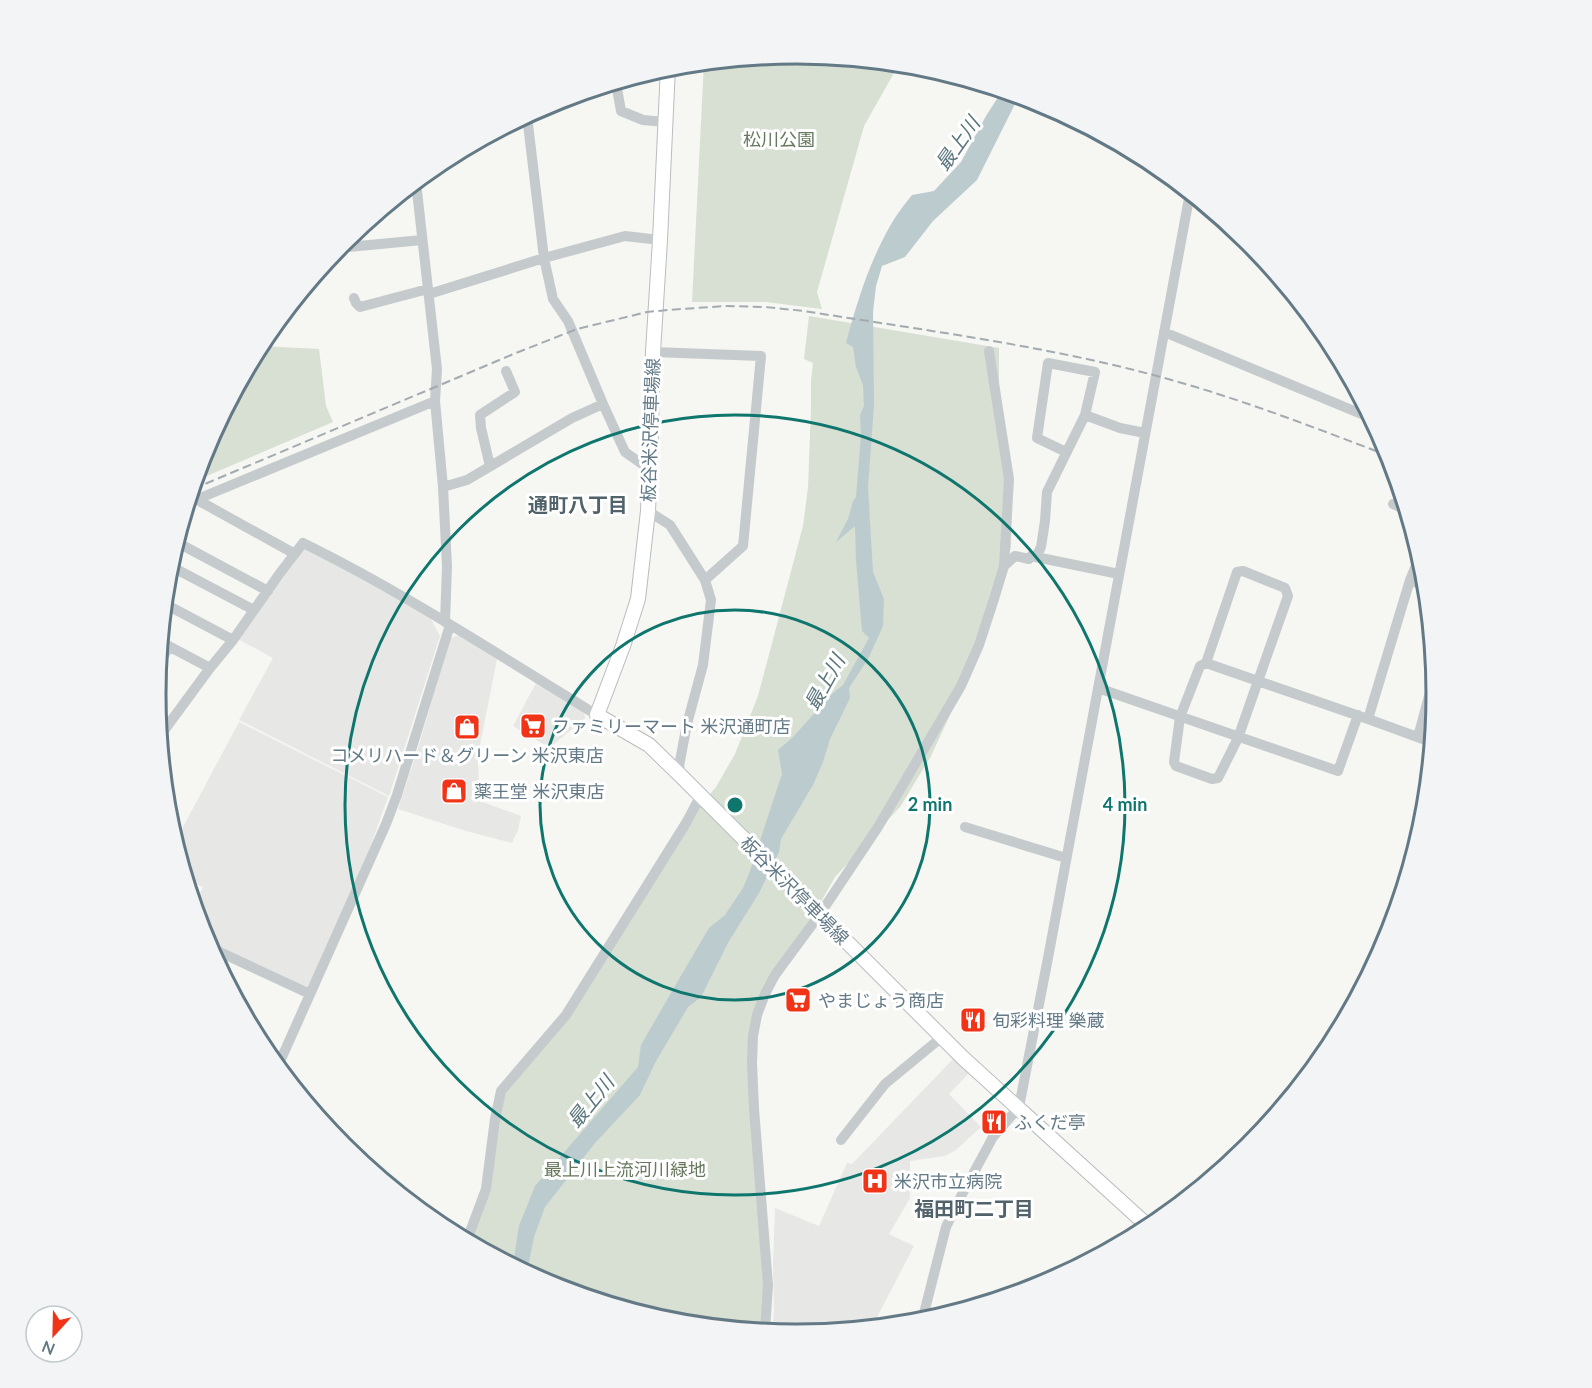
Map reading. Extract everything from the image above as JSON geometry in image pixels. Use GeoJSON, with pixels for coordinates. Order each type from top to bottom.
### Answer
{"type":"FeatureCollection","features":[{"type":"Feature","properties":{"kind":"main road","name":"板谷米沢停車場線"},"geometry":{"type":"LineString","coordinates":[[667,78],[653,352],[648,511],[638,599],[597,715],[649,745],[974,1068],[1141,1220]]}},
{"type":"Feature","properties":{"kind":"street"},"geometry":{"type":"LineString","coordinates":[[617,91],[621,111],[643,120],[665,122]]}},
{"type":"Feature","properties":{"kind":"street"},"geometry":{"type":"LineString","coordinates":[[528,124],[544,258],[553,298],[568,321],[625,452],[650,467]]}},
{"type":"Feature","properties":{"kind":"street"},"geometry":{"type":"LineString","coordinates":[[282,1057],[394,805],[448,623],[443,487],[435,401],[437,369],[417,192]]}},
{"type":"Feature","properties":{"kind":"street"},"geometry":{"type":"LineString","coordinates":[[925,1310],[946,1227],[993,1137],[1019,1107],[1188,202]]}},
{"type":"Feature","properties":{"kind":"street"},"geometry":{"type":"LineString","coordinates":[[354,298],[360,307],[428,292],[625,236],[660,240]]}},
{"type":"Feature","properties":{"kind":"street"},"geometry":{"type":"LineString","coordinates":[[354,247],[422,240]]}},
{"type":"Feature","properties":{"kind":"street"},"geometry":{"type":"LineString","coordinates":[[1164,332],[1359,413]]}},
{"type":"Feature","properties":{"kind":"street"},"geometry":{"type":"LineString","coordinates":[[766,1323],[768,1285],[752,1062],[757,1015],[775,975],[816,910],[878,827],[961,686],[979,645],[1004,566],[1009,479],[989,351]]}},
{"type":"Feature","properties":{"kind":"street"},"geometry":{"type":"LineString","coordinates":[[653,352],[761,356],[742,546],[705,580]]}},
{"type":"Feature","properties":{"kind":"street"},"geometry":{"type":"LineString","coordinates":[[1036,557],[1041,547],[1047,492],[1085,415],[1095,372],[1048,363],[1037,438],[1066,452]]}},
{"type":"Feature","properties":{"kind":"street"},"geometry":{"type":"LineString","coordinates":[[490,466],[480,415],[515,392],[506,371]]}},
{"type":"Feature","properties":{"kind":"street"},"geometry":{"type":"LineString","coordinates":[[198,499],[435,401]]}},
{"type":"Feature","properties":{"kind":"street"},"geometry":{"type":"LineString","coordinates":[[443,487],[466,480],[572,418],[603,404]]}},
{"type":"Feature","properties":{"kind":"street"},"geometry":{"type":"LineString","coordinates":[[1085,415],[1120,428],[1145,433]]}},
{"type":"Feature","properties":{"kind":"street"},"geometry":{"type":"LineString","coordinates":[[201,502],[295,554]]}},
{"type":"Feature","properties":{"kind":"street"},"geometry":{"type":"LineString","coordinates":[[648,511],[670,525],[705,580],[711,600],[703,665],[687,724],[679,766],[682,777]]}},
{"type":"Feature","properties":{"kind":"street"},"geometry":{"type":"LineString","coordinates":[[167,723],[233,640],[303,543],[345,564],[448,623],[597,715]]}},
{"type":"Feature","properties":{"kind":"street"},"geometry":{"type":"LineString","coordinates":[[185,546],[268,591]]}},
{"type":"Feature","properties":{"kind":"street"},"geometry":{"type":"LineString","coordinates":[[1004,566],[1015,555],[1029,559],[1031,556],[1119,574]]}},
{"type":"Feature","properties":{"kind":"street"},"geometry":{"type":"LineString","coordinates":[[1243,570],[1285,588],[1288,596],[1258,681],[1238,738],[1218,778],[1212,779],[1176,766],[1174,762],[1180,717],[1200,666],[1206,663],[1237,572],[1243,570]]}},
{"type":"Feature","properties":{"kind":"street"},"geometry":{"type":"LineString","coordinates":[[179,571],[254,610]]}},
{"type":"Feature","properties":{"kind":"street"},"geometry":{"type":"LineString","coordinates":[[1098,688],[1338,771],[1363,717],[1413,572]]}},
{"type":"Feature","properties":{"kind":"street"},"geometry":{"type":"LineString","coordinates":[[1410,580],[1415,582]]}},
{"type":"Feature","properties":{"kind":"street"},"geometry":{"type":"LineString","coordinates":[[173,608],[233,640]]}},
{"type":"Feature","properties":{"kind":"street"},"geometry":{"type":"LineString","coordinates":[[169,646],[210,668]]}},
{"type":"Feature","properties":{"kind":"street"},"geometry":{"type":"LineString","coordinates":[[1206,663],[1424,739]]}},
{"type":"Feature","properties":{"kind":"street"},"geometry":{"type":"LineString","coordinates":[[1418,737],[1425,713]]}},
{"type":"Feature","properties":{"kind":"street"},"geometry":{"type":"LineString","coordinates":[[470,1232],[486,1189],[501,1090],[567,1015],[686,823],[704,799]]}},
{"type":"Feature","properties":{"kind":"street"},"geometry":{"type":"LineString","coordinates":[[965,826],[1066,858]]}},
{"type":"Feature","properties":{"kind":"street"},"geometry":{"type":"LineString","coordinates":[[222,953],[310,994]]}},
{"type":"Feature","properties":{"kind":"street"},"geometry":{"type":"LineString","coordinates":[[841,1140],[885,1084],[942,1037]]}},
{"type":"Feature","properties":{"kind":"shaded area"},"geometry":{"type":"Polygon","coordinates":[[[998,98],[1015,104],[977,180],[933,221],[905,257],[882,266],[876,286],[873,312],[874,405],[868,487],[873,572],[884,599],[883,626],[868,659],[849,688],[850,698],[830,739],[813,785],[781,839],[779,852],[759,893],[729,941],[701,997],[688,1007],[655,1063],[640,1095],[595,1143],[545,1207],[534,1237],[529,1264],[514,1257],[519,1226],[535,1186],[638,1067],[641,1045],[682,974],[709,928],[725,915],[743,888],[782,774],[778,750],[843,685],[869,638],[862,631],[855,526],[836,542],[856,497],[861,435],[860,415],[864,406],[863,385],[856,367],[853,347],[846,343],[870,268],[892,222],[912,195],[934,191],[961,162],[998,98]]]}},
{"type":"Feature","properties":{"kind":"shaded area"},"geometry":{"type":"Polygon","coordinates":[[[305,547],[430,617],[440,636],[389,796],[239,720],[273,658],[236,638],[305,547]]]}},
{"type":"Feature","properties":{"kind":"shaded area"},"geometry":{"type":"Polygon","coordinates":[[[459,635],[497,659],[479,750],[480,801],[521,816],[512,843],[398,809],[450,638],[459,635]]]}},
{"type":"Feature","properties":{"kind":"shaded area","name":"ファミリーマート 米沢通町店"},"geometry":{"type":"Polygon","coordinates":[[[536,683],[584,711],[585,718],[553,745],[543,744],[513,726],[536,683]]]}},
{"type":"Feature","properties":{"kind":"shaded area"},"geometry":{"type":"Polygon","coordinates":[[[239,722],[388,797],[363,867],[308,988],[219,947],[200,896],[203,887],[196,884],[182,829],[239,722]]]}},
{"type":"Feature","properties":{"kind":"shaded area","name":"米沢市立病院"},"geometry":{"type":"Polygon","coordinates":[[[955,1057],[970,1072],[949,1094],[981,1127],[956,1150],[945,1156],[910,1161],[910,1198],[889,1234],[914,1246],[877,1318],[796,1324],[773,1323],[775,1208],[819,1226],[847,1163],[852,1164],[955,1057]]]}},
{"type":"Feature","properties":{"kind":"green space","name":"松川公園"},"geometry":{"type":"Polygon","coordinates":[[[796,64],[894,73],[864,126],[817,292],[822,309],[766,302],[692,302],[704,72],[796,64]]]}},
{"type":"Feature","properties":{"kind":"green space","name":"最上川上流河川緑地"},"geometry":{"type":"Polygon","coordinates":[[[809,316],[999,348],[999,399],[1012,479],[1011,547],[982,646],[931,756],[900,807],[835,877],[753,1014],[766,1285],[763,1322],[714,1318],[633,1302],[555,1276],[518,1259],[471,1233],[504,1093],[567,1016],[700,806],[716,787],[735,754],[758,696],[803,526],[808,487],[813,363],[804,359],[809,316]]]}},
{"type":"Feature","properties":{"kind":"green space"},"geometry":{"type":"Polygon","coordinates":[[[271,347],[319,349],[326,406],[333,422],[206,476],[231,416],[271,347]]]}},
{"type":"Feature","properties":{"kind":"railway"},"geometry":{"type":"LineString","coordinates":[[203,485],[577,329],[647,312],[725,306],[804,311],[1070,355],[1187,384],[1303,423],[1377,452]]}},
{"type":"Feature","properties":{"kind":"place","name":"ファミリーマート 米沢通町店"},"geometry":{"type":"Point","coordinates":[533,726]}},
{"type":"Feature","properties":{"kind":"place","name":"コメリハード＆グリーン 米沢東店"},"geometry":{"type":"Point","coordinates":[467,727]}},
{"type":"Feature","properties":{"kind":"place","name":"薬王堂 米沢東店"},"geometry":{"type":"Point","coordinates":[454,791]}},
{"type":"Feature","properties":{"kind":"place","name":"やまじょう商店"},"geometry":{"type":"Point","coordinates":[798,1000]}},
{"type":"Feature","properties":{"kind":"place","name":"旬彩料理 樂蔵"},"geometry":{"type":"Point","coordinates":[973,1020]}},
{"type":"Feature","properties":{"kind":"place","name":"ふくだ亭"},"geometry":{"type":"Point","coordinates":[994,1122]}},
{"type":"Feature","properties":{"kind":"place","name":"米沢市立病院"},"geometry":{"type":"Point","coordinates":[875,1181]}},
{"type":"Feature","properties":{"kind":"district","name":"通町八丁目"},"geometry":{"type":"Point","coordinates":[578,504]}},
{"type":"Feature","properties":{"kind":"district","name":"福田町二丁目"},"geometry":{"type":"Point","coordinates":[974,1208]}},
{"type":"Feature","properties":{"kind":"water label","name":"最上川"},"geometry":{"type":"Point","coordinates":[957,143]}},
{"type":"Feature","properties":{"kind":"water label","name":"最上川"},"geometry":{"type":"Point","coordinates":[824,682]}},
{"type":"Feature","properties":{"kind":"water label","name":"最上川"},"geometry":{"type":"Point","coordinates":[590,1101]}}]}
